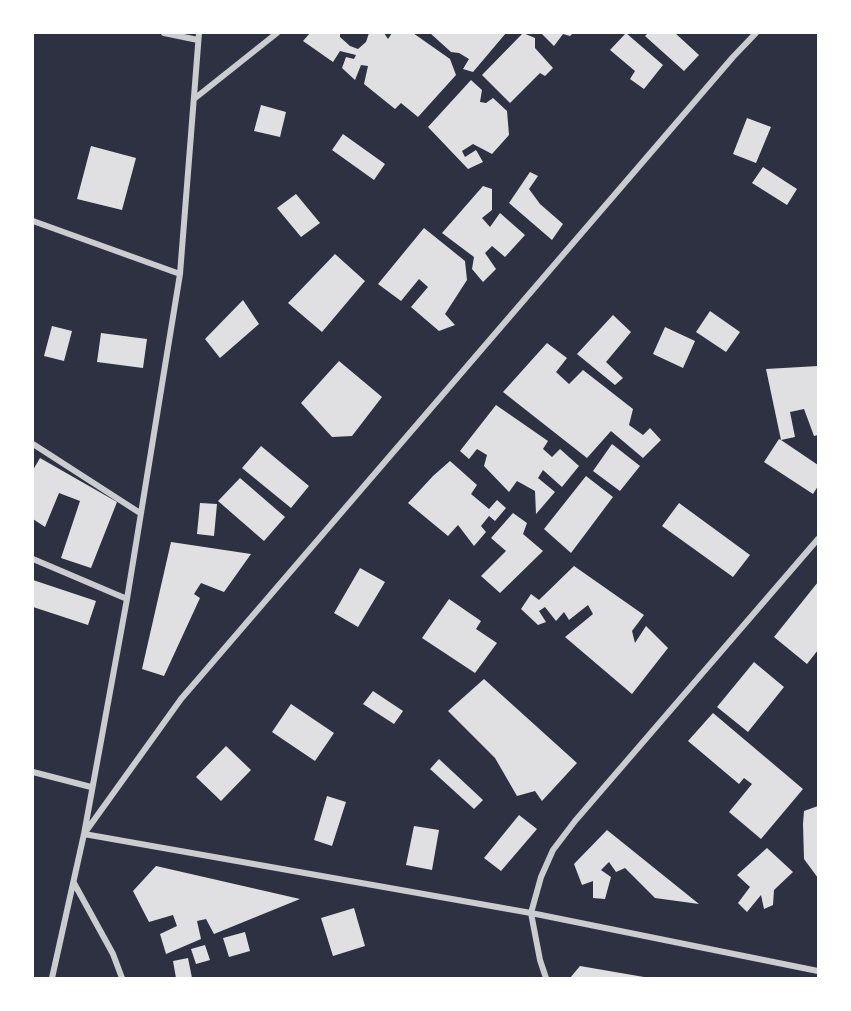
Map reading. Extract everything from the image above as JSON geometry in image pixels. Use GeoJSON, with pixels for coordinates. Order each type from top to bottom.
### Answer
{"type":"FeatureCollection","features":[{"type":"Feature","properties":{"kind":"street"},"geometry":{"type":"LineString","coordinates":[[52,978],[84,834],[127,599],[180,274],[198,36],[164,33]]}},
{"type":"Feature","properties":{"kind":"street"},"geometry":{"type":"LineString","coordinates":[[194,99],[277,33]]}},
{"type":"Feature","properties":{"kind":"street"},"geometry":{"type":"LineString","coordinates":[[84,834],[181,699],[732,57],[756,33]]}},
{"type":"Feature","properties":{"kind":"street"},"geometry":{"type":"LineString","coordinates":[[33,221],[180,274]]}},
{"type":"Feature","properties":{"kind":"street"},"geometry":{"type":"LineString","coordinates":[[33,444],[140,513]]}},
{"type":"Feature","properties":{"kind":"street"},"geometry":{"type":"LineString","coordinates":[[546,978],[531,913],[541,877],[553,850],[818,538]]}},
{"type":"Feature","properties":{"kind":"street"},"geometry":{"type":"LineString","coordinates":[[33,559],[127,599]]}},
{"type":"Feature","properties":{"kind":"street"},"geometry":{"type":"LineString","coordinates":[[33,772],[91,787]]}},
{"type":"Feature","properties":{"kind":"street"},"geometry":{"type":"LineString","coordinates":[[84,834],[531,913],[818,971]]}},
{"type":"Feature","properties":{"kind":"street"},"geometry":{"type":"LineString","coordinates":[[73,883],[113,954],[122,978]]}},
{"type":"Feature","properties":{"kind":"building"},"geometry":{"type":"Polygon","coordinates":[[[310,33],[340,33],[340,37],[350,46],[358,49],[366,42],[369,33],[384,33],[388,39],[392,33],[413,33],[450,59],[456,75],[418,117],[401,103],[395,109],[364,84],[368,66],[361,65],[355,80],[342,68],[346,57],[354,59],[356,55],[340,51],[333,62],[303,41],[310,33]]]}},
{"type":"Feature","properties":{"kind":"building"},"geometry":{"type":"Polygon","coordinates":[[[430,33],[506,33],[473,72],[463,69],[469,59],[459,53],[451,52],[430,33]]]}},
{"type":"Feature","properties":{"kind":"building"},"geometry":{"type":"Polygon","coordinates":[[[523,33],[535,38],[535,48],[553,68],[545,76],[540,73],[510,103],[482,75],[523,33]]]}},
{"type":"Feature","properties":{"kind":"building"},"geometry":{"type":"Polygon","coordinates":[[[541,33],[573,33],[570,36],[563,34],[554,46],[541,33]]]}},
{"type":"Feature","properties":{"kind":"building"},"geometry":{"type":"Polygon","coordinates":[[[626,33],[663,65],[644,89],[630,79],[635,71],[610,50],[626,33]]]}},
{"type":"Feature","properties":{"kind":"building"},"geometry":{"type":"Polygon","coordinates":[[[648,33],[675,33],[699,55],[684,71],[645,36],[648,33]]]}},
{"type":"Feature","properties":{"kind":"building"},"geometry":{"type":"Polygon","coordinates":[[[471,80],[482,90],[480,102],[486,103],[493,98],[507,111],[509,135],[492,154],[473,144],[462,151],[465,157],[476,150],[483,162],[468,169],[428,127],[471,80]]]}},
{"type":"Feature","properties":{"kind":"building"},"geometry":{"type":"Polygon","coordinates":[[[261,105],[286,112],[280,137],[254,131],[261,105]]]}},
{"type":"Feature","properties":{"kind":"building"},"geometry":{"type":"Polygon","coordinates":[[[747,118],[771,127],[756,163],[733,154],[747,118]]]}},
{"type":"Feature","properties":{"kind":"building"},"geometry":{"type":"Polygon","coordinates":[[[343,134],[385,164],[374,180],[332,150],[343,134]]]}},
{"type":"Feature","properties":{"kind":"building"},"geometry":{"type":"Polygon","coordinates":[[[91,146],[136,158],[122,210],[77,199],[91,146]]]}},
{"type":"Feature","properties":{"kind":"building"},"geometry":{"type":"Polygon","coordinates":[[[763,167],[797,189],[787,205],[752,183],[763,167]]]}},
{"type":"Feature","properties":{"kind":"building"},"geometry":{"type":"Polygon","coordinates":[[[530,172],[538,176],[529,189],[540,204],[563,224],[552,240],[509,203],[530,172]]]}},
{"type":"Feature","properties":{"kind":"building"},"geometry":{"type":"Polygon","coordinates":[[[483,186],[492,189],[492,210],[482,218],[490,227],[500,213],[525,235],[505,257],[492,246],[485,253],[496,269],[483,282],[472,269],[474,257],[442,233],[483,186]]]}},
{"type":"Feature","properties":{"kind":"building"},"geometry":{"type":"Polygon","coordinates":[[[296,194],[320,223],[301,237],[277,208],[296,194]]]}},
{"type":"Feature","properties":{"kind":"building"},"geometry":{"type":"Polygon","coordinates":[[[424,228],[465,261],[467,280],[445,314],[455,325],[439,331],[411,307],[428,287],[419,279],[401,301],[378,284],[424,228]]]}},
{"type":"Feature","properties":{"kind":"building"},"geometry":{"type":"Polygon","coordinates":[[[335,254],[365,281],[322,332],[288,303],[335,254]]]}},
{"type":"Feature","properties":{"kind":"building"},"geometry":{"type":"Polygon","coordinates":[[[243,300],[259,324],[220,358],[205,339],[243,300]]]}},
{"type":"Feature","properties":{"kind":"building"},"geometry":{"type":"Polygon","coordinates":[[[710,311],[740,332],[726,352],[696,332],[710,311]]]}},
{"type":"Feature","properties":{"kind":"building"},"geometry":{"type":"Polygon","coordinates":[[[613,315],[631,332],[606,362],[623,378],[615,385],[577,354],[613,315]]]}},
{"type":"Feature","properties":{"kind":"building"},"geometry":{"type":"Polygon","coordinates":[[[52,326],[72,331],[64,361],[44,356],[52,326]]]}},
{"type":"Feature","properties":{"kind":"building"},"geometry":{"type":"Polygon","coordinates":[[[665,327],[695,341],[683,368],[653,354],[665,327]]]}},
{"type":"Feature","properties":{"kind":"building"},"geometry":{"type":"Polygon","coordinates":[[[101,333],[147,339],[143,368],[97,362],[101,333]]]}},
{"type":"Feature","properties":{"kind":"building"},"geometry":{"type":"Polygon","coordinates":[[[547,343],[567,358],[556,372],[569,384],[583,370],[633,409],[629,425],[643,435],[650,428],[661,440],[643,458],[611,431],[587,458],[503,392],[547,343]]]}},
{"type":"Feature","properties":{"kind":"building"},"geometry":{"type":"Polygon","coordinates":[[[339,361],[382,397],[352,436],[332,437],[301,403],[339,361]]]}},
{"type":"Feature","properties":{"kind":"building"},"geometry":{"type":"Polygon","coordinates":[[[818,366],[818,435],[814,436],[804,409],[790,412],[795,437],[781,440],[766,369],[818,366]]]}},
{"type":"Feature","properties":{"kind":"building"},"geometry":{"type":"Polygon","coordinates":[[[496,405],[548,441],[543,449],[552,457],[560,449],[579,466],[562,487],[543,470],[538,478],[555,492],[536,514],[535,491],[517,481],[509,492],[484,466],[487,455],[477,449],[469,459],[460,451],[496,405]]]}},
{"type":"Feature","properties":{"kind":"building"},"geometry":{"type":"Polygon","coordinates":[[[779,439],[818,465],[818,486],[813,494],[764,462],[779,439]]]}},
{"type":"Feature","properties":{"kind":"building"},"geometry":{"type":"Polygon","coordinates":[[[612,444],[640,466],[620,491],[593,471],[612,444]]]}},
{"type":"Feature","properties":{"kind":"building"},"geometry":{"type":"Polygon","coordinates":[[[261,446],[309,486],[291,508],[242,468],[261,446]]]}},
{"type":"Feature","properties":{"kind":"building"},"geometry":{"type":"Polygon","coordinates":[[[40,458],[117,502],[91,568],[61,558],[80,501],[59,493],[45,527],[33,519],[33,470],[40,458]]]}},
{"type":"Feature","properties":{"kind":"building"},"geometry":{"type":"Polygon","coordinates":[[[450,461],[477,485],[471,494],[489,509],[497,500],[506,508],[495,521],[489,516],[481,526],[486,532],[474,546],[458,525],[448,536],[408,503],[450,461]]]}},
{"type":"Feature","properties":{"kind":"building"},"geometry":{"type":"Polygon","coordinates":[[[586,476],[613,497],[571,553],[544,529],[586,476]]]}},
{"type":"Feature","properties":{"kind":"building"},"geometry":{"type":"Polygon","coordinates":[[[240,478],[285,517],[264,541],[218,501],[240,478]]]}},
{"type":"Feature","properties":{"kind":"building"},"geometry":{"type":"Polygon","coordinates":[[[200,503],[217,504],[214,536],[197,534],[200,503]]]}},
{"type":"Feature","properties":{"kind":"building"},"geometry":{"type":"Polygon","coordinates":[[[679,503],[750,555],[733,577],[662,526],[679,503]]]}},
{"type":"Feature","properties":{"kind":"building"},"geometry":{"type":"Polygon","coordinates":[[[513,513],[527,523],[523,534],[543,551],[500,593],[481,576],[506,551],[491,538],[513,513]]]}},
{"type":"Feature","properties":{"kind":"building"},"geometry":{"type":"Polygon","coordinates":[[[171,542],[251,554],[224,592],[201,583],[194,594],[200,598],[164,676],[142,669],[171,542]]]}},
{"type":"Feature","properties":{"kind":"building"},"geometry":{"type":"Polygon","coordinates":[[[574,566],[644,615],[632,631],[635,643],[646,626],[668,648],[632,694],[565,637],[593,614],[588,605],[569,620],[564,612],[556,621],[545,607],[539,611],[546,622],[538,625],[521,609],[531,594],[539,600],[574,566]]]}},
{"type":"Feature","properties":{"kind":"building"},"geometry":{"type":"Polygon","coordinates":[[[360,568],[385,582],[358,627],[334,613],[360,568]]]}},
{"type":"Feature","properties":{"kind":"building"},"geometry":{"type":"Polygon","coordinates":[[[33,580],[96,601],[88,625],[33,607],[33,580]]]}},
{"type":"Feature","properties":{"kind":"building"},"geometry":{"type":"Polygon","coordinates":[[[818,582],[818,650],[807,664],[774,637],[818,582]]]}},
{"type":"Feature","properties":{"kind":"building"},"geometry":{"type":"Polygon","coordinates":[[[449,599],[481,621],[476,629],[497,643],[475,673],[422,638],[449,599]]]}},
{"type":"Feature","properties":{"kind":"building"},"geometry":{"type":"Polygon","coordinates":[[[754,662],[784,687],[748,732],[717,707],[754,662]]]}},
{"type":"Feature","properties":{"kind":"building"},"geometry":{"type":"Polygon","coordinates":[[[484,679],[577,763],[542,801],[535,791],[517,796],[495,758],[448,711],[484,679]]]}},
{"type":"Feature","properties":{"kind":"building"},"geometry":{"type":"Polygon","coordinates":[[[373,691],[403,711],[394,724],[363,704],[373,691]]]}},
{"type":"Feature","properties":{"kind":"building"},"geometry":{"type":"Polygon","coordinates":[[[291,704],[334,733],[315,761],[272,732],[291,704]]]}},
{"type":"Feature","properties":{"kind":"building"},"geometry":{"type":"Polygon","coordinates":[[[713,713],[803,789],[761,839],[729,812],[752,784],[744,778],[739,784],[688,741],[713,713]]]}},
{"type":"Feature","properties":{"kind":"building"},"geometry":{"type":"Polygon","coordinates":[[[226,746],[251,770],[221,801],[196,777],[226,746]]]}},
{"type":"Feature","properties":{"kind":"building"},"geometry":{"type":"Polygon","coordinates":[[[439,759],[483,800],[474,809],[430,769],[439,759]]]}},
{"type":"Feature","properties":{"kind":"building"},"geometry":{"type":"Polygon","coordinates":[[[327,796],[346,802],[332,846],[314,840],[327,796]]]}},
{"type":"Feature","properties":{"kind":"building"},"geometry":{"type":"Polygon","coordinates":[[[818,806],[818,878],[804,859],[803,824],[804,811],[818,806]]]}},
{"type":"Feature","properties":{"kind":"building"},"geometry":{"type":"Polygon","coordinates":[[[519,815],[537,829],[501,871],[484,858],[519,815]]]}},
{"type":"Feature","properties":{"kind":"building"},"geometry":{"type":"Polygon","coordinates":[[[414,826],[439,830],[432,870],[406,865],[414,826]]]}},
{"type":"Feature","properties":{"kind":"building"},"geometry":{"type":"Polygon","coordinates":[[[607,830],[699,904],[655,898],[625,868],[616,872],[609,862],[601,870],[611,877],[605,899],[593,898],[593,881],[582,885],[574,864],[607,830]]]}},
{"type":"Feature","properties":{"kind":"building"},"geometry":{"type":"Polygon","coordinates":[[[767,848],[793,872],[774,890],[773,905],[764,909],[761,895],[747,912],[738,903],[750,887],[737,875],[767,848]]]}},
{"type":"Feature","properties":{"kind":"building"},"geometry":{"type":"Polygon","coordinates":[[[156,866],[300,899],[214,934],[206,919],[197,921],[201,939],[166,954],[160,934],[177,926],[173,915],[149,922],[133,891],[156,866]]]}},
{"type":"Feature","properties":{"kind":"building"},"geometry":{"type":"Polygon","coordinates":[[[354,908],[365,946],[333,956],[321,918],[354,908]]]}},
{"type":"Feature","properties":{"kind":"building"},"geometry":{"type":"Polygon","coordinates":[[[245,932],[250,951],[229,957],[223,938],[245,932]]]}},
{"type":"Feature","properties":{"kind":"building"},"geometry":{"type":"Polygon","coordinates":[[[205,945],[210,960],[196,964],[191,949],[205,945]]]}},
{"type":"Feature","properties":{"kind":"building"},"geometry":{"type":"Polygon","coordinates":[[[188,958],[192,978],[176,978],[173,961],[188,958]]]}},
{"type":"Feature","properties":{"kind":"building"},"geometry":{"type":"Polygon","coordinates":[[[580,966],[644,977],[570,978],[580,966]]]}}]}
